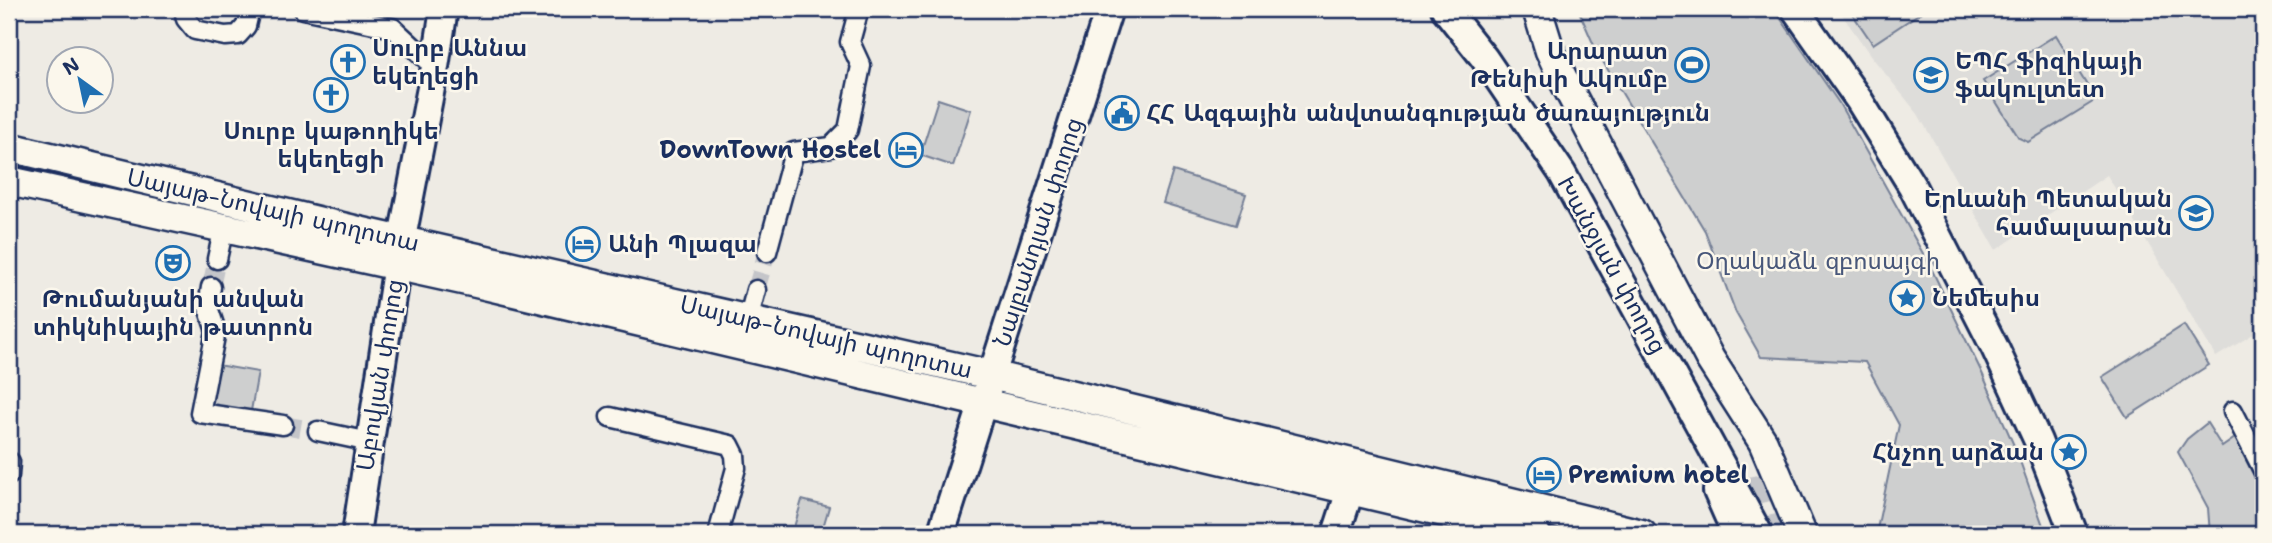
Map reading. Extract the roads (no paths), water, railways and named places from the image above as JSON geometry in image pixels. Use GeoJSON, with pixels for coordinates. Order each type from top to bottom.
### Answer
{"type":"FeatureCollection","features":[{"type":"Feature","properties":{"kind":"main road","name":"Աբովյան փողոց"},"geometry":{"type":"LineString","coordinates":[[356,534],[399,253],[444,9]]}},
{"type":"Feature","properties":{"kind":"main road","name":"Նալբանդյան փողոց"},"geometry":{"type":"LineString","coordinates":[[987,374],[1093,9]]}},
{"type":"Feature","properties":{"kind":"main road","name":"Նալբանդյան փողոց"},"geometry":{"type":"LineString","coordinates":[[932,534],[1109,9]]}},
{"type":"Feature","properties":{"kind":"main road","name":"Խանջյան փողոց"},"geometry":{"type":"LineString","coordinates":[[1426,9],[1503,108],[1617,298],[1727,511],[1736,534]]}},
{"type":"Feature","properties":{"kind":"main road","name":"Խանջյան փողոց"},"geometry":{"type":"LineString","coordinates":[[1445,9],[1484,58],[1562,173],[1759,534]]}},
{"type":"Feature","properties":{"kind":"main road"},"geometry":{"type":"LineString","coordinates":[[1537,9],[1550,51],[1562,77],[1710,359],[1763,442],[1802,534]]}},
{"type":"Feature","properties":{"kind":"main road"},"geometry":{"type":"LineString","coordinates":[[1795,9],[1886,142],[1924,209],[1995,348],[2038,441],[2074,534]]}},
{"type":"Feature","properties":{"kind":"main road","name":"Սայաթ-Նովայի պողոտա"},"geometry":{"type":"LineString","coordinates":[[9,147],[399,253],[978,402],[1536,534]]}},
{"type":"Feature","properties":{"kind":"main road","name":"Սայաթ-Նովայի պողոտա"},"geometry":{"type":"LineString","coordinates":[[9,181],[224,227],[399,253],[748,320],[987,374],[1642,534]]}},
{"type":"Feature","properties":{"kind":"main road"},"geometry":{"type":"LineString","coordinates":[[1710,359],[1758,475]]}},
{"type":"Feature","properties":{"kind":"main road","name":"Նալբանդյան փողոց"},"geometry":{"type":"LineString","coordinates":[[941,534],[978,402]]}},
{"type":"Feature","properties":{"kind":"main road"},"geometry":{"type":"LineString","coordinates":[[1336,534],[1350,491]]}},
{"type":"Feature","properties":{"kind":"street"},"geometry":{"type":"LineString","coordinates":[[184,9],[186,19],[195,30],[225,36],[238,35],[246,26],[250,9]]}},
{"type":"Feature","properties":{"kind":"street"},"geometry":{"type":"LineString","coordinates":[[303,9],[393,28],[435,67]]}},
{"type":"Feature","properties":{"kind":"street"},"geometry":{"type":"LineString","coordinates":[[767,252],[794,152],[831,147],[848,130],[861,65],[850,42],[859,9]]}},
{"type":"Feature","properties":{"kind":"street"},"geometry":{"type":"LineString","coordinates":[[217,259],[224,227]]}},
{"type":"Feature","properties":{"kind":"street"},"geometry":{"type":"LineString","coordinates":[[211,287],[208,307],[216,331],[200,413],[283,425]]}},
{"type":"Feature","properties":{"kind":"street"},"geometry":{"type":"LineString","coordinates":[[748,320],[756,290]]}},
{"type":"Feature","properties":{"kind":"street"},"geometry":{"type":"LineString","coordinates":[[2233,411],[2263,471]]}},
{"type":"Feature","properties":{"kind":"street"},"geometry":{"type":"LineString","coordinates":[[610,417],[730,445],[736,455],[736,468],[718,534]]}},
{"type":"Feature","properties":{"kind":"street"},"geometry":{"type":"LineString","coordinates":[[318,432],[370,442]]}},
{"type":"Feature","properties":{"kind":"street"},"geometry":{"type":"LineString","coordinates":[[9,462],[9,475]]}},
{"type":"Feature","properties":{"kind":"tunnel"},"geometry":{"type":"LineString","coordinates":[[756,290],[767,252]]}},
{"type":"Feature","properties":{"kind":"tunnel"},"geometry":{"type":"LineString","coordinates":[[211,287],[217,259]]}},
{"type":"Feature","properties":{"kind":"tunnel"},"geometry":{"type":"LineString","coordinates":[[283,425],[318,431]]}},
{"type":"Feature","properties":{"kind":"tunnel"},"geometry":{"type":"LineString","coordinates":[[1758,475],[1770,534]]}},
{"type":"Feature","properties":{"kind":"place","name":"Սուրբ Աննա եկեղեցի"},"geometry":{"type":"Point","coordinates":[348,62]}},
{"type":"Feature","properties":{"kind":"place","name":"Արարատ Թենիսի Ակումբ"},"geometry":{"type":"Point","coordinates":[1692,65]}},
{"type":"Feature","properties":{"kind":"place","name":"ԵՊՀ ֆիզիկայի ֆակուլտետ"},"geometry":{"type":"Point","coordinates":[1931,75]}},
{"type":"Feature","properties":{"kind":"place","name":"Սուրբ կաթողիկե եկեղեցի"},"geometry":{"type":"Point","coordinates":[331,95]}},
{"type":"Feature","properties":{"kind":"place","name":"ՀՀ Ազգային անվտանգության ծառայություն"},"geometry":{"type":"Point","coordinates":[1122,113]}},
{"type":"Feature","properties":{"kind":"place","name":"DownTown Hostel"},"geometry":{"type":"Point","coordinates":[906,150]}},
{"type":"Feature","properties":{"kind":"place","name":"Երևանի Պետական համալսարան"},"geometry":{"type":"Point","coordinates":[2196,213]}},
{"type":"Feature","properties":{"kind":"place","name":"Անի Պլազա"},"geometry":{"type":"Point","coordinates":[583,244]}},
{"type":"Feature","properties":{"kind":"place","name":"Թումանյանի անվան տիկնիկային թատրոն"},"geometry":{"type":"Point","coordinates":[173,263]}},
{"type":"Feature","properties":{"kind":"place","name":"Նեմեսիս"},"geometry":{"type":"Point","coordinates":[1907,298]}},
{"type":"Feature","properties":{"kind":"place","name":"Հնչող արձան"},"geometry":{"type":"Point","coordinates":[2069,452]}},
{"type":"Feature","properties":{"kind":"place","name":"Premium hotel"},"geometry":{"type":"Point","coordinates":[1544,475]}},
{"type":"Feature","properties":{"kind":"park label","name":"Օղակաձև զբոսայգի"},"geometry":{"type":"Point","coordinates":[1818,261]}}]}
